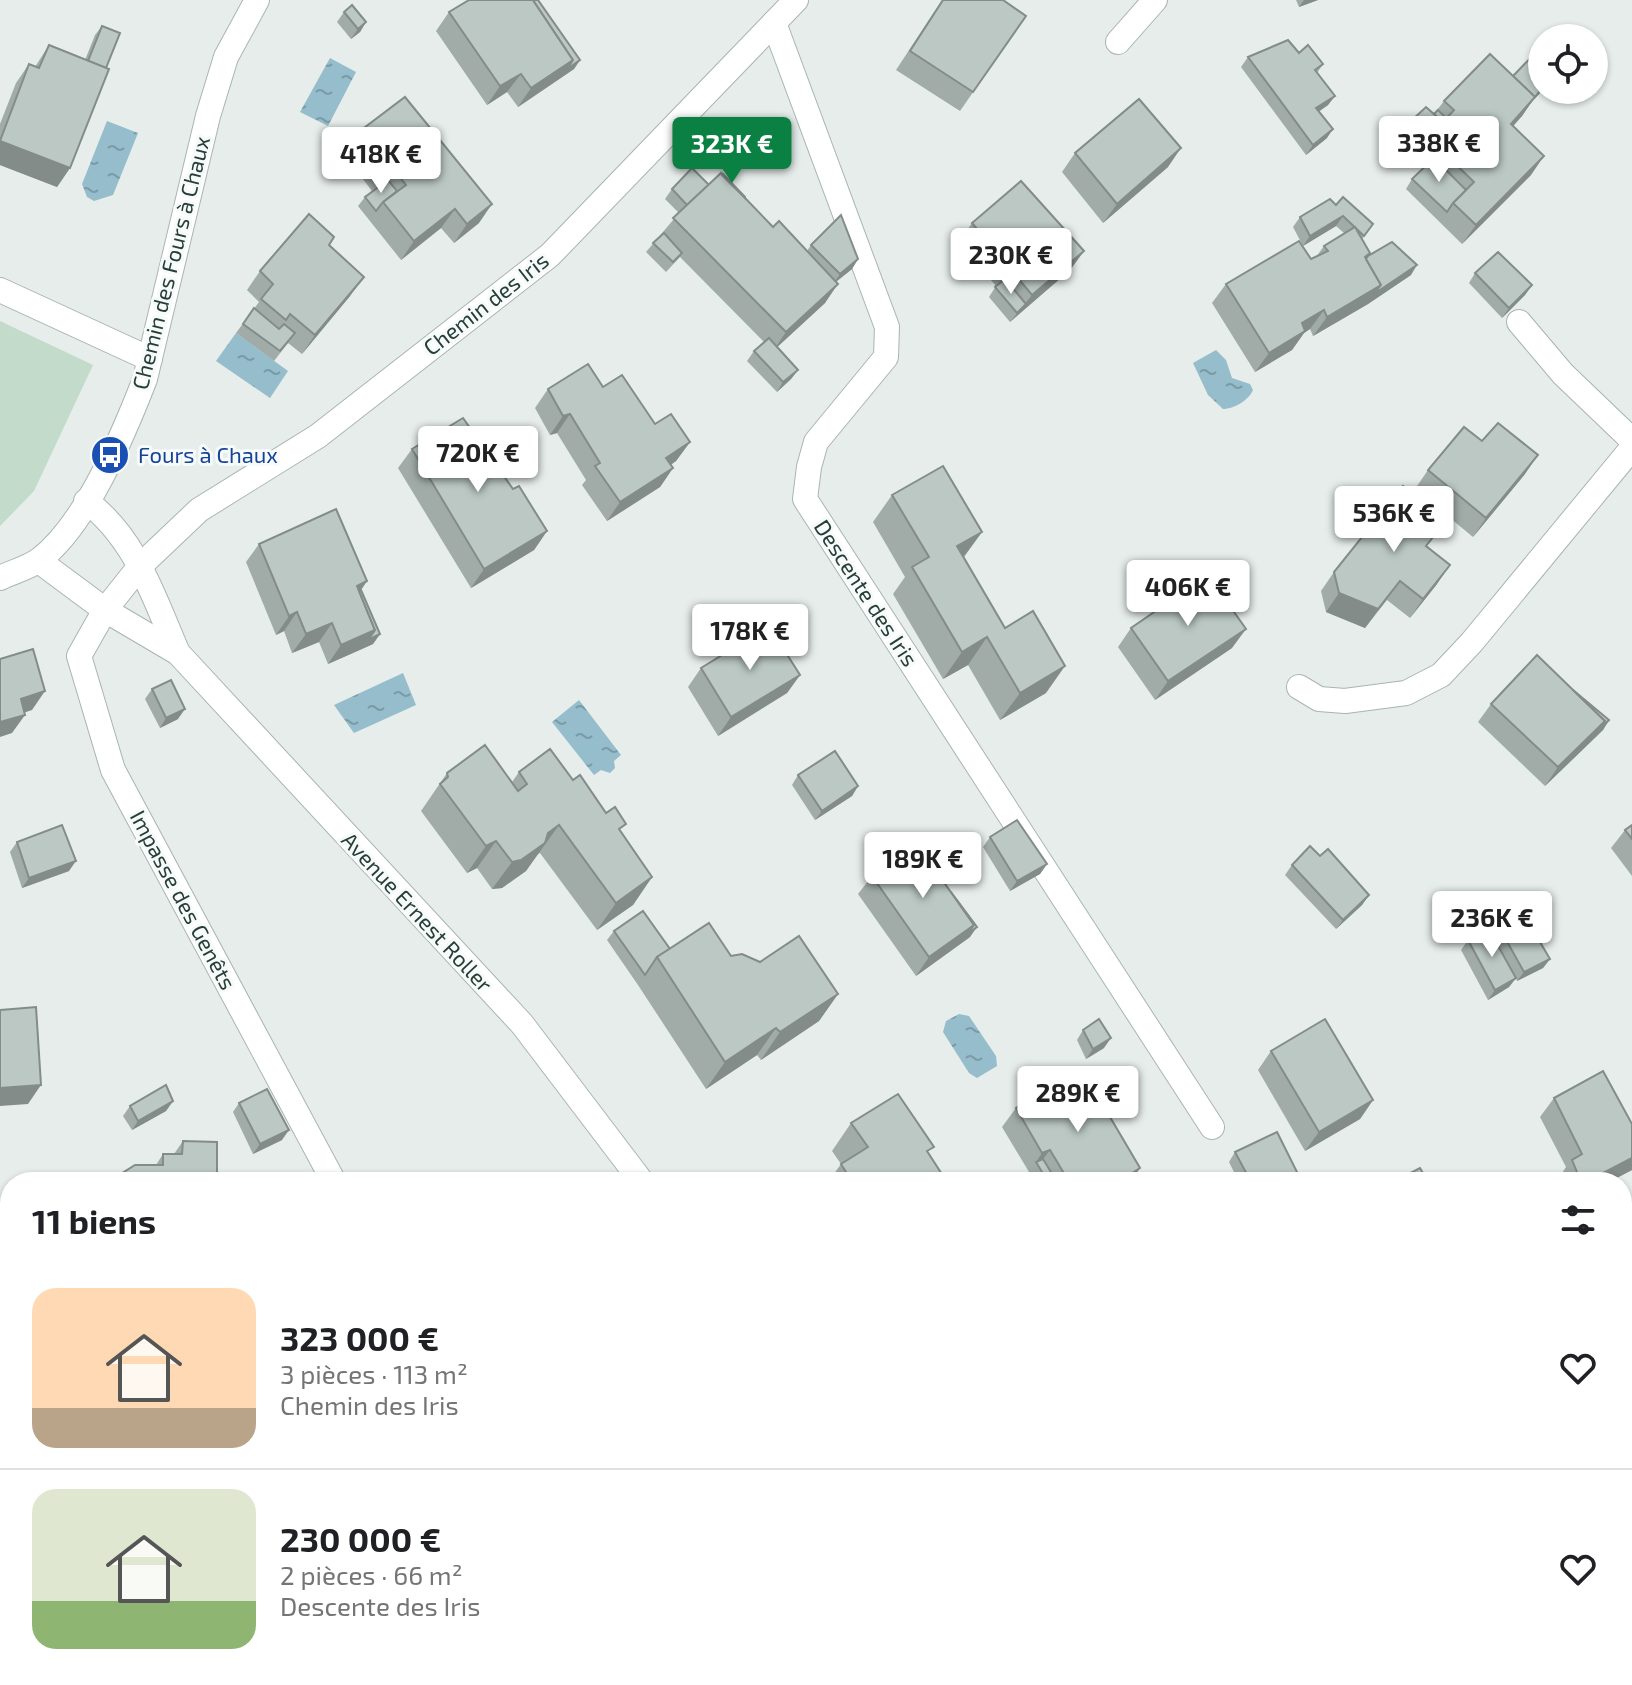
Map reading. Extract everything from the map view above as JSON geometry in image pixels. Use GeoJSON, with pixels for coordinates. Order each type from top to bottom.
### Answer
{"type":"FeatureCollection","features":[{"type":"Feature","properties":{"kind":"street","name":"Chemin des Fours à Chaux"},"geometry":{"type":"LineString","coordinates":[[0,578],[39,561],[64,535],[86,501],[129,420],[150,359],[208,116],[226,57],[257,0]]}},
{"type":"Feature","properties":{"kind":"street","name":"Chemin des Iris"},"geometry":{"type":"LineString","coordinates":[[140,566],[199,510],[318,436],[550,255],[796,0]]}},
{"type":"Feature","properties":{"kind":"street"},"geometry":{"type":"LineString","coordinates":[[1118,42],[1155,0]]}},
{"type":"Feature","properties":{"kind":"street","name":"Descente des Iris"},"geometry":{"type":"LineString","coordinates":[[774,23],[887,327],[886,357],[816,442],[805,499],[1212,1127]]}},
{"type":"Feature","properties":{"kind":"street"},"geometry":{"type":"LineString","coordinates":[[0,290],[150,359]]}},
{"type":"Feature","properties":{"kind":"street"},"geometry":{"type":"LineString","coordinates":[[1519,322],[1563,374],[1632,440]]}},
{"type":"Feature","properties":{"kind":"street"},"geometry":{"type":"LineString","coordinates":[[1299,687],[1319,699],[1345,701],[1406,693],[1441,675],[1483,630],[1632,448]]}},
{"type":"Feature","properties":{"kind":"street","name":"Avenue Ernest Roller"},"geometry":{"type":"LineString","coordinates":[[86,501],[119,530],[140,566],[178,653]]}},
{"type":"Feature","properties":{"kind":"street","name":"Avenue Ernest Roller"},"geometry":{"type":"LineString","coordinates":[[39,561],[105,610],[178,653],[522,1024],[634,1172]]}},
{"type":"Feature","properties":{"kind":"street"},"geometry":{"type":"LineString","coordinates":[[105,610],[140,566]]}},
{"type":"Feature","properties":{"kind":"street","name":"Impasse des Genêts"},"geometry":{"type":"LineString","coordinates":[[105,610],[79,656],[113,770],[329,1172]]}},
{"type":"Feature","properties":{"kind":"green space"},"geometry":{"type":"Polygon","coordinates":[[[0,321],[93,365],[34,491],[0,526],[0,321]]]}},
{"type":"Feature","properties":{"kind":"water"},"geometry":{"type":"Polygon","coordinates":[[[330,58],[356,72],[328,126],[300,112],[330,58]]]}},
{"type":"Feature","properties":{"kind":"water"},"geometry":{"type":"Polygon","coordinates":[[[107,121],[138,133],[113,195],[94,201],[87,197],[82,184],[107,121]]]}},
{"type":"Feature","properties":{"kind":"water"},"geometry":{"type":"Polygon","coordinates":[[[236,333],[288,371],[270,398],[216,361],[236,333]]]}},
{"type":"Feature","properties":{"kind":"water"},"geometry":{"type":"Polygon","coordinates":[[[1216,350],[1226,360],[1232,378],[1250,384],[1253,390],[1245,400],[1227,409],[1208,395],[1193,363],[1216,350]]]}},
{"type":"Feature","properties":{"kind":"water"},"geometry":{"type":"Polygon","coordinates":[[[403,673],[416,705],[354,733],[334,705],[403,673]]]}},
{"type":"Feature","properties":{"kind":"water"},"geometry":{"type":"Polygon","coordinates":[[[579,700],[621,755],[614,761],[615,768],[610,773],[601,770],[594,775],[552,722],[579,700]]]}},
{"type":"Feature","properties":{"kind":"water"},"geometry":{"type":"Polygon","coordinates":[[[959,1014],[969,1016],[996,1056],[997,1066],[977,1078],[969,1073],[943,1032],[946,1021],[959,1014]]]}},
{"type":"Feature","properties":{"kind":"building"},"geometry":{"type":"Polygon","coordinates":[[[469,0],[533,0],[573,60],[531,88],[521,74],[500,86],[449,12],[469,0]]]}},
{"type":"Feature","properties":{"kind":"building"},"geometry":{"type":"Polygon","coordinates":[[[533,0],[538,0],[580,60],[567,69],[573,60],[533,0]]]}},
{"type":"Feature","properties":{"kind":"building"},"geometry":{"type":"Polygon","coordinates":[[[943,0],[1003,0],[1026,16],[973,92],[910,51],[943,0]]]}},
{"type":"Feature","properties":{"kind":"building"},"geometry":{"type":"Polygon","coordinates":[[[352,5],[366,22],[358,29],[344,12],[352,5]]]}},
{"type":"Feature","properties":{"kind":"building"},"geometry":{"type":"Polygon","coordinates":[[[102,26],[120,33],[106,68],[88,61],[102,26]]]}},
{"type":"Feature","properties":{"kind":"building"},"geometry":{"type":"Polygon","coordinates":[[[1288,40],[1299,53],[1308,45],[1323,64],[1315,70],[1335,96],[1316,108],[1333,129],[1313,145],[1248,57],[1288,40]]]}},
{"type":"Feature","properties":{"kind":"building"},"geometry":{"type":"Polygon","coordinates":[[[49,45],[109,69],[70,168],[0,141],[29,64],[39,68],[49,45]]]}},
{"type":"Feature","properties":{"kind":"building"},"geometry":{"type":"Polygon","coordinates":[[[1490,54],[1528,90],[1529,104],[1511,124],[1544,156],[1476,225],[1453,203],[1474,182],[1411,121],[1426,107],[1443,122],[1454,110],[1444,101],[1490,54]]]}},
{"type":"Feature","properties":{"kind":"building"},"geometry":{"type":"Polygon","coordinates":[[[1528,60],[1528,90],[1513,76],[1528,60]]]}},
{"type":"Feature","properties":{"kind":"building"},"geometry":{"type":"Polygon","coordinates":[[[405,97],[492,204],[467,224],[455,209],[414,241],[383,202],[406,185],[395,171],[388,176],[356,134],[405,97]]]}},
{"type":"Feature","properties":{"kind":"building"},"geometry":{"type":"Polygon","coordinates":[[[1139,99],[1181,148],[1117,204],[1075,153],[1139,99]]]}},
{"type":"Feature","properties":{"kind":"building"},"geometry":{"type":"Polygon","coordinates":[[[1438,110],[1446,118],[1443,122],[1434,114],[1438,110]]]}},
{"type":"Feature","properties":{"kind":"building"},"geometry":{"type":"Polygon","coordinates":[[[1434,158],[1466,190],[1447,212],[1412,179],[1434,158]]]}},
{"type":"Feature","properties":{"kind":"building"},"geometry":{"type":"Polygon","coordinates":[[[692,168],[709,185],[687,205],[672,189],[692,168]]]}},
{"type":"Feature","properties":{"kind":"building"},"geometry":{"type":"Polygon","coordinates":[[[721,173],[773,227],[779,221],[838,284],[786,332],[673,218],[721,173]]]}},
{"type":"Feature","properties":{"kind":"building"},"geometry":{"type":"Polygon","coordinates":[[[388,180],[397,191],[376,211],[365,197],[388,180]]]}},
{"type":"Feature","properties":{"kind":"building"},"geometry":{"type":"Polygon","coordinates":[[[1021,181],[1084,251],[1032,295],[972,223],[1021,181]]]}},
{"type":"Feature","properties":{"kind":"building"},"geometry":{"type":"Polygon","coordinates":[[[1343,197],[1373,224],[1364,236],[1343,216],[1310,236],[1300,217],[1330,199],[1336,205],[1343,197]]]}},
{"type":"Feature","properties":{"kind":"building"},"geometry":{"type":"Polygon","coordinates":[[[309,214],[334,237],[329,245],[364,277],[315,335],[290,314],[286,320],[261,299],[273,284],[260,271],[309,214]]]}},
{"type":"Feature","properties":{"kind":"building"},"geometry":{"type":"Polygon","coordinates":[[[841,215],[858,259],[840,274],[811,245],[841,215]]]}},
{"type":"Feature","properties":{"kind":"building"},"geometry":{"type":"Polygon","coordinates":[[[1355,227],[1370,253],[1365,257],[1381,285],[1327,317],[1324,310],[1302,323],[1305,331],[1269,353],[1226,284],[1299,241],[1311,259],[1328,251],[1324,246],[1355,227]]]}},
{"type":"Feature","properties":{"kind":"building"},"geometry":{"type":"Polygon","coordinates":[[[664,233],[682,253],[673,262],[653,243],[664,233]]]}},
{"type":"Feature","properties":{"kind":"building"},"geometry":{"type":"Polygon","coordinates":[[[1392,242],[1417,265],[1374,294],[1381,285],[1366,259],[1392,242]]]}},
{"type":"Feature","properties":{"kind":"building"},"geometry":{"type":"Polygon","coordinates":[[[1498,252],[1532,285],[1509,308],[1475,273],[1498,252]]]}},
{"type":"Feature","properties":{"kind":"building"},"geometry":{"type":"Polygon","coordinates":[[[1005,279],[1026,304],[1017,313],[995,287],[1005,279]]]}},
{"type":"Feature","properties":{"kind":"building"},"geometry":{"type":"Polygon","coordinates":[[[254,308],[279,329],[284,324],[295,333],[280,351],[243,324],[254,308]]]}},
{"type":"Feature","properties":{"kind":"building"},"geometry":{"type":"Polygon","coordinates":[[[769,338],[798,370],[783,382],[754,351],[769,338]]]}},
{"type":"Feature","properties":{"kind":"building"},"geometry":{"type":"Polygon","coordinates":[[[588,364],[603,387],[622,375],[655,424],[671,414],[690,442],[666,458],[673,468],[620,502],[595,466],[600,463],[570,414],[563,416],[548,389],[588,364]]]}},
{"type":"Feature","properties":{"kind":"building"},"geometry":{"type":"Polygon","coordinates":[[[463,418],[513,489],[519,486],[547,531],[484,569],[412,449],[463,418]]]}},
{"type":"Feature","properties":{"kind":"building"},"geometry":{"type":"Polygon","coordinates":[[[1498,423],[1538,455],[1486,518],[1428,470],[1464,427],[1482,441],[1498,423]]]}},
{"type":"Feature","properties":{"kind":"building"},"geometry":{"type":"Polygon","coordinates":[[[943,466],[982,532],[957,546],[1005,628],[1033,611],[1065,666],[1020,693],[987,637],[962,652],[912,567],[929,557],[892,495],[943,466]]]}},
{"type":"Feature","properties":{"kind":"building"},"geometry":{"type":"Polygon","coordinates":[[[1403,486],[1446,521],[1426,546],[1450,565],[1423,599],[1400,581],[1378,609],[1339,593],[1334,572],[1403,486]]]}},
{"type":"Feature","properties":{"kind":"building"},"geometry":{"type":"Polygon","coordinates":[[[336,509],[367,581],[357,586],[375,630],[341,645],[332,623],[306,634],[297,612],[289,616],[259,544],[336,509]]]}},
{"type":"Feature","properties":{"kind":"building"},"geometry":{"type":"Polygon","coordinates":[[[1208,575],[1246,629],[1168,681],[1131,628],[1208,575]]]}},
{"type":"Feature","properties":{"kind":"building"},"geometry":{"type":"Polygon","coordinates":[[[361,590],[380,634],[368,640],[375,630],[361,590]]]}},
{"type":"Feature","properties":{"kind":"building"},"geometry":{"type":"Polygon","coordinates":[[[769,626],[800,675],[731,717],[701,668],[769,626]]]}},
{"type":"Feature","properties":{"kind":"building"},"geometry":{"type":"Polygon","coordinates":[[[33,649],[45,691],[21,699],[25,715],[0,722],[0,659],[33,649]]]}},
{"type":"Feature","properties":{"kind":"building"},"geometry":{"type":"Polygon","coordinates":[[[1537,655],[1605,721],[1558,767],[1491,704],[1537,655]]]}},
{"type":"Feature","properties":{"kind":"building"},"geometry":{"type":"Polygon","coordinates":[[[171,680],[185,709],[166,718],[152,689],[171,680]]]}},
{"type":"Feature","properties":{"kind":"building"},"geometry":{"type":"Polygon","coordinates":[[[1573,690],[1609,720],[1599,730],[1605,721],[1573,690]]]}},
{"type":"Feature","properties":{"kind":"building"},"geometry":{"type":"Polygon","coordinates":[[[485,745],[518,791],[527,784],[519,772],[550,749],[573,780],[580,775],[606,813],[615,807],[626,824],[619,829],[652,877],[616,903],[559,825],[548,833],[545,843],[521,860],[512,862],[496,841],[486,846],[440,784],[448,777],[447,773],[485,745]]]}},
{"type":"Feature","properties":{"kind":"building"},"geometry":{"type":"Polygon","coordinates":[[[835,751],[858,786],[822,811],[798,775],[835,751]]]}},
{"type":"Feature","properties":{"kind":"building"},"geometry":{"type":"Polygon","coordinates":[[[1017,820],[1047,864],[1017,881],[990,837],[1017,820]]]}},
{"type":"Feature","properties":{"kind":"building"},"geometry":{"type":"Polygon","coordinates":[[[62,825],[76,861],[29,878],[17,842],[62,825]]]}},
{"type":"Feature","properties":{"kind":"building"},"geometry":{"type":"Polygon","coordinates":[[[1632,825],[1632,839],[1625,830],[1632,825]]]}},
{"type":"Feature","properties":{"kind":"building"},"geometry":{"type":"Polygon","coordinates":[[[917,844],[974,925],[929,957],[872,876],[917,844]]]}},
{"type":"Feature","properties":{"kind":"building"},"geometry":{"type":"Polygon","coordinates":[[[1310,846],[1320,856],[1328,849],[1369,895],[1343,920],[1292,865],[1310,846]]]}},
{"type":"Feature","properties":{"kind":"building"},"geometry":{"type":"Polygon","coordinates":[[[951,892],[977,927],[967,934],[974,925],[951,892]]]}},
{"type":"Feature","properties":{"kind":"building"},"geometry":{"type":"Polygon","coordinates":[[[1520,908],[1550,959],[1524,972],[1495,920],[1520,908]]]}},
{"type":"Feature","properties":{"kind":"building"},"geometry":{"type":"Polygon","coordinates":[[[643,911],[670,949],[657,957],[645,975],[614,931],[643,911]]]}},
{"type":"Feature","properties":{"kind":"building"},"geometry":{"type":"Polygon","coordinates":[[[709,923],[731,956],[742,954],[760,962],[799,936],[838,994],[780,1032],[776,1028],[725,1062],[657,957],[709,923]]]}},
{"type":"Feature","properties":{"kind":"building"},"geometry":{"type":"Polygon","coordinates":[[[1488,928],[1516,978],[1495,990],[1468,940],[1488,928]]]}},
{"type":"Feature","properties":{"kind":"building"},"geometry":{"type":"Polygon","coordinates":[[[36,1007],[41,1085],[0,1088],[0,1010],[36,1007]]]}},
{"type":"Feature","properties":{"kind":"building"},"geometry":{"type":"Polygon","coordinates":[[[1099,1019],[1111,1038],[1093,1049],[1083,1030],[1099,1019]]]}},
{"type":"Feature","properties":{"kind":"building"},"geometry":{"type":"Polygon","coordinates":[[[1325,1019],[1373,1100],[1319,1132],[1271,1051],[1325,1019]]]}},
{"type":"Feature","properties":{"kind":"building"},"geometry":{"type":"Polygon","coordinates":[[[1075,1071],[1102,1115],[1107,1112],[1140,1168],[1134,1172],[1063,1172],[1050,1150],[1042,1153],[1016,1108],[1075,1071]]]}},
{"type":"Feature","properties":{"kind":"building"},"geometry":{"type":"Polygon","coordinates":[[[1603,1071],[1632,1124],[1632,1158],[1605,1172],[1577,1172],[1572,1160],[1582,1154],[1554,1098],[1603,1071]]]}},
{"type":"Feature","properties":{"kind":"building"},"geometry":{"type":"Polygon","coordinates":[[[166,1085],[173,1101],[138,1121],[130,1106],[166,1085]]]}},
{"type":"Feature","properties":{"kind":"building"},"geometry":{"type":"Polygon","coordinates":[[[267,1089],[289,1130],[260,1144],[239,1103],[267,1089]]]}},
{"type":"Feature","properties":{"kind":"building"},"geometry":{"type":"Polygon","coordinates":[[[898,1094],[934,1147],[927,1151],[941,1172],[846,1172],[841,1164],[868,1147],[851,1123],[898,1094]]]}},
{"type":"Feature","properties":{"kind":"building"},"geometry":{"type":"Polygon","coordinates":[[[1277,1132],[1297,1172],[1246,1172],[1235,1152],[1277,1132]]]}},
{"type":"Feature","properties":{"kind":"building"},"geometry":{"type":"Polygon","coordinates":[[[183,1141],[217,1142],[217,1172],[124,1172],[135,1165],[163,1165],[163,1154],[182,1154],[183,1141]]]}},
{"type":"Feature","properties":{"kind":"building"},"geometry":{"type":"Polygon","coordinates":[[[1043,1159],[1051,1172],[1042,1172],[1036,1162],[1043,1159]]]}},
{"type":"Feature","properties":{"kind":"place","name":"Fours à Chaux"},"geometry":{"type":"Point","coordinates":[110,455]}}]}
